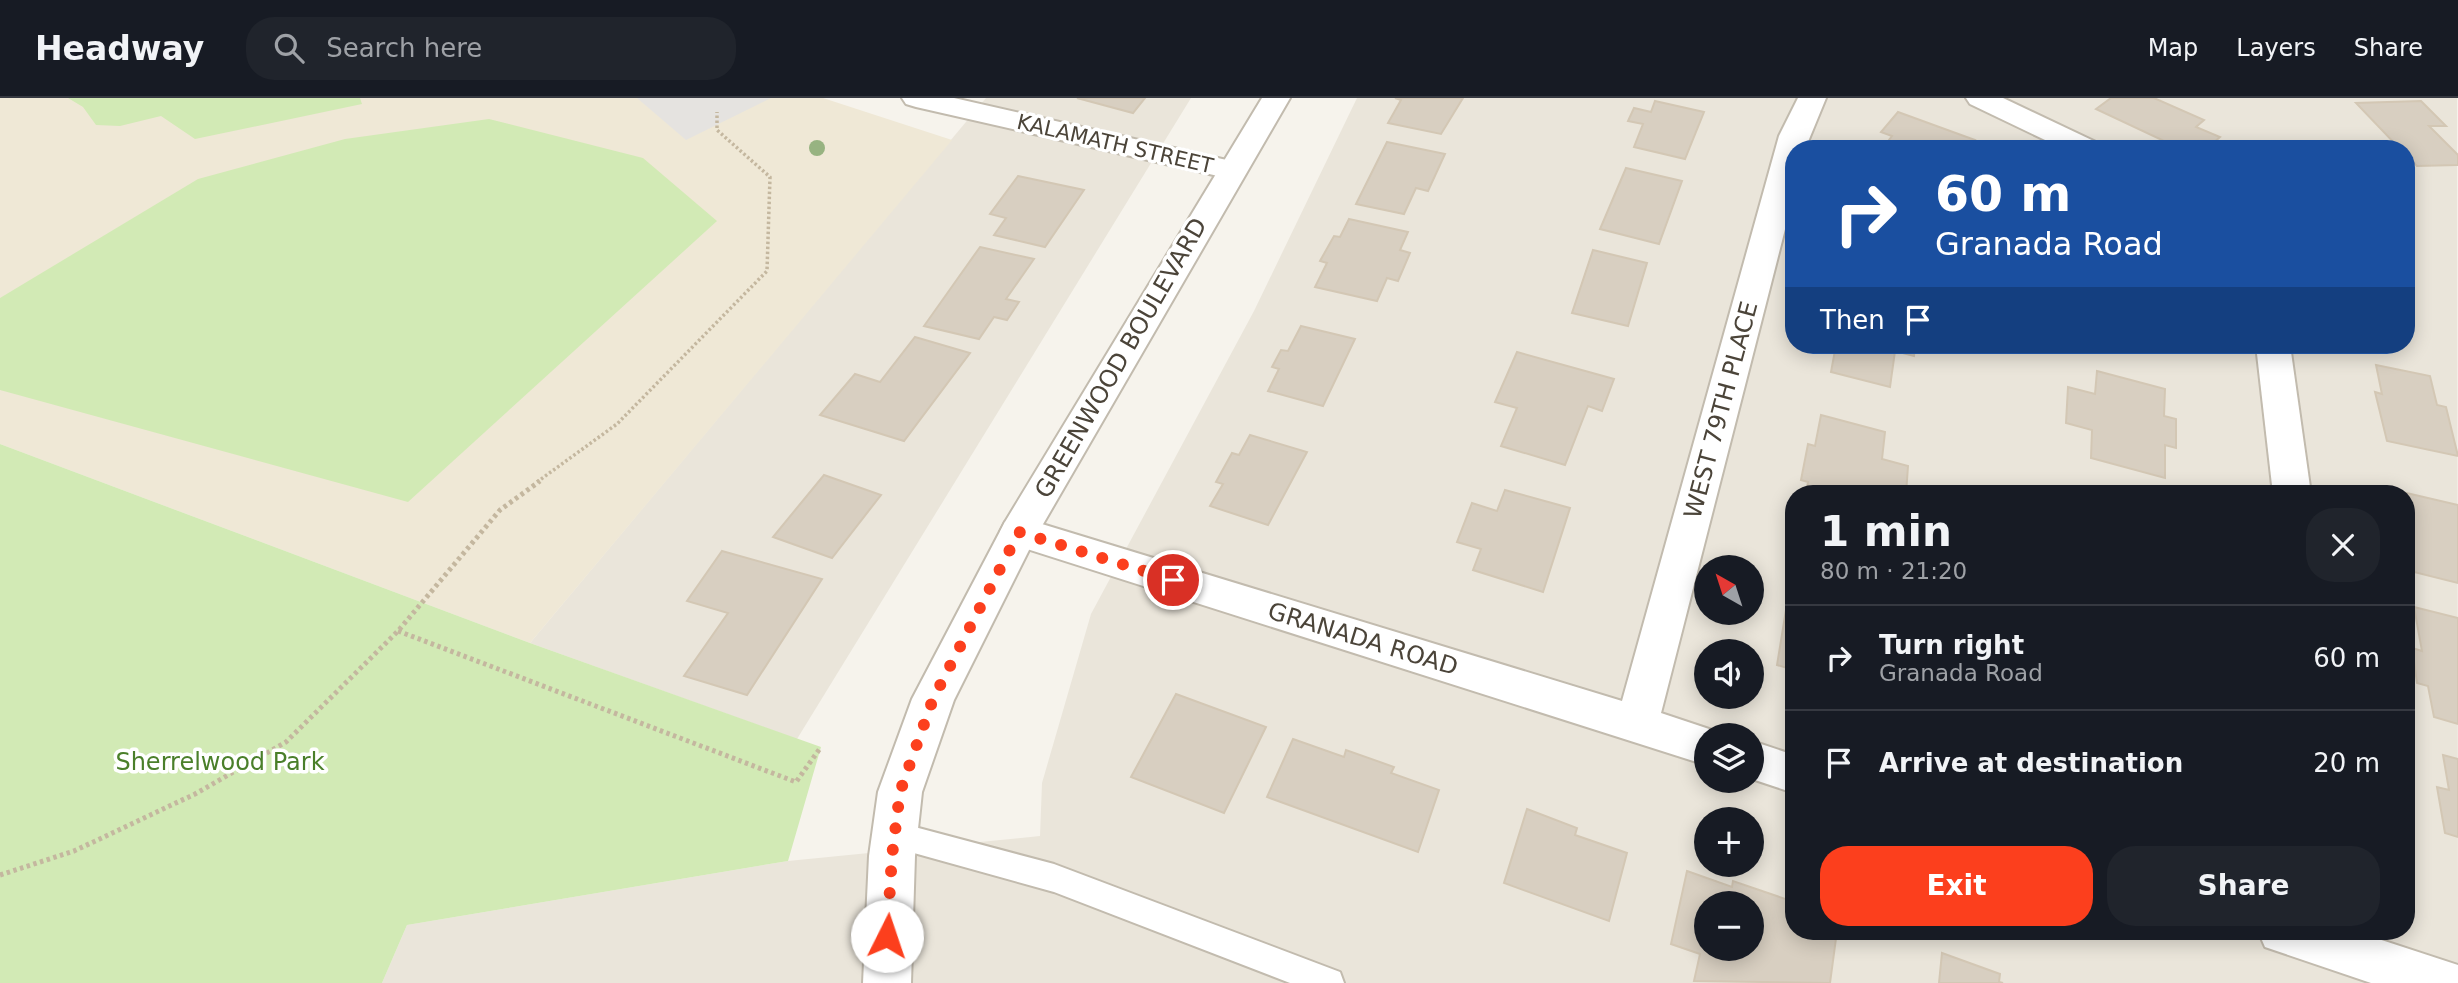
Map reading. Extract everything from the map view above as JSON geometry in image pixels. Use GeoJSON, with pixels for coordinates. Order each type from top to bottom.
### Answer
{"type":"FeatureCollection","features":[{"type":"Feature","properties":{"kind":"street","name":"KALAMATH STREET"},"geometry":{"type":"LineString","coordinates":[[916,98],[1231,170]]}},
{"type":"Feature","properties":{"kind":"street","name":"GREENWOOD BOULEVARD"},"geometry":{"type":"LineString","coordinates":[[887,983],[892,856],[900,792],[933,699],[1019,532],[1276,98]]}},
{"type":"Feature","properties":{"kind":"street","name":"WEST 79TH PLACE"},"geometry":{"type":"LineString","coordinates":[[1793,140],[1812,98]]}},
{"type":"Feature","properties":{"kind":"street"},"geometry":{"type":"LineString","coordinates":[[1980,98],[2069,140]]}},
{"type":"Feature","properties":{"kind":"street","name":"WEST 79TH PLACE"},"geometry":{"type":"LineString","coordinates":[[1637,724],[1785,170]]}},
{"type":"Feature","properties":{"kind":"street"},"geometry":{"type":"LineString","coordinates":[[2274,354],[2291,485]]}},
{"type":"Feature","properties":{"kind":"street","name":"GRANADA ROAD"},"geometry":{"type":"LineString","coordinates":[[1019,532],[1694,742]]}},
{"type":"Feature","properties":{"kind":"street"},"geometry":{"type":"LineString","coordinates":[[1764,764],[1785,771]]}},
{"type":"Feature","properties":{"kind":"street"},"geometry":{"type":"LineString","coordinates":[[2341,941],[2444,983]]}},
{"type":"Feature","properties":{"kind":"lane"},"geometry":{"type":"LineString","coordinates":[[896,835],[1054,878],[1329,983]]}},
{"type":"Feature","properties":{"kind":"path"},"geometry":{"type":"LineString","coordinates":[[0,875],[74,851],[195,794],[286,742],[398,631],[500,510],[617,424],[768,271],[770,177],[717,130],[717,112]]}},
{"type":"Feature","properties":{"kind":"path"},"geometry":{"type":"LineString","coordinates":[[398,631],[796,782],[821,747]]}},
{"type":"Feature","properties":{"kind":"shaded area"},"geometry":{"type":"Polygon","coordinates":[[[0,98],[823,98],[952,140],[530,643],[0,444],[0,98]]]}},
{"type":"Feature","properties":{"kind":"shaded area"},"geometry":{"type":"Polygon","coordinates":[[[637,98],[771,98],[686,140],[637,98]]]}},
{"type":"Feature","properties":{"kind":"shaded area"},"geometry":{"type":"Polygon","coordinates":[[[986,98],[1191,98],[797,739],[530,643],[986,98]]]}},
{"type":"Feature","properties":{"kind":"shaded area"},"geometry":{"type":"Polygon","coordinates":[[[1357,98],[2457,98],[2458,983],[382,983],[407,925],[788,861],[1040,836],[1042,783],[1091,614],[1254,311],[1357,98]]]}},
{"type":"Feature","properties":{"kind":"green space"},"geometry":{"type":"Polygon","coordinates":[[[68,98],[360,98],[362,104],[195,139],[161,116],[120,126],[96,125],[83,107],[68,98]]]}},
{"type":"Feature","properties":{"kind":"green space"},"geometry":{"type":"Polygon","coordinates":[[[489,119],[643,158],[717,221],[408,502],[0,390],[0,298],[198,179],[345,139],[489,119]]]}},
{"type":"Feature","properties":{"kind":"green space","name":"Sherrelwood Park"},"geometry":{"type":"Polygon","coordinates":[[[0,444],[530,643],[821,747],[788,861],[407,925],[382,983],[0,983],[0,444]]]}},
{"type":"Feature","properties":{"kind":"building"},"geometry":{"type":"Polygon","coordinates":[[[1077,98],[1145,98],[1133,113],[1077,98]]]}},
{"type":"Feature","properties":{"kind":"building"},"geometry":{"type":"Polygon","coordinates":[[[1395,98],[1463,98],[1441,134],[1388,123],[1401,100],[1395,98]]]}},
{"type":"Feature","properties":{"kind":"building"},"geometry":{"type":"Polygon","coordinates":[[[2111,98],[2154,98],[2204,120],[2196,127],[2220,137],[2216,140],[2162,140],[2096,109],[2111,98]]]}},
{"type":"Feature","properties":{"kind":"building"},"geometry":{"type":"Polygon","coordinates":[[[1655,101],[1704,112],[1685,159],[1634,147],[1643,124],[1628,121],[1634,108],[1651,112],[1655,101]]]}},
{"type":"Feature","properties":{"kind":"building"},"geometry":{"type":"Polygon","coordinates":[[[2421,101],[2446,126],[2429,126],[2458,155],[2458,165],[2417,166],[2415,140],[2391,140],[2356,103],[2421,101]]]}},
{"type":"Feature","properties":{"kind":"building"},"geometry":{"type":"Polygon","coordinates":[[[1898,112],[1975,140],[1889,140],[1892,136],[1881,132],[1898,112]]]}},
{"type":"Feature","properties":{"kind":"building"},"geometry":{"type":"Polygon","coordinates":[[[1387,142],[1445,154],[1428,191],[1416,188],[1404,214],[1356,204],[1387,142]]]}},
{"type":"Feature","properties":{"kind":"building"},"geometry":{"type":"Polygon","coordinates":[[[1626,168],[1682,181],[1659,244],[1600,229],[1626,168]]]}},
{"type":"Feature","properties":{"kind":"building"},"geometry":{"type":"Polygon","coordinates":[[[1018,176],[1084,190],[1045,247],[994,235],[1006,218],[990,214],[1018,176]]]}},
{"type":"Feature","properties":{"kind":"building"},"geometry":{"type":"Polygon","coordinates":[[[1349,219],[1408,232],[1400,250],[1410,253],[1398,281],[1387,278],[1377,301],[1315,287],[1327,263],[1320,261],[1334,236],[1340,237],[1349,219]]]}},
{"type":"Feature","properties":{"kind":"building"},"geometry":{"type":"Polygon","coordinates":[[[980,247],[1034,259],[1006,299],[1019,302],[1007,320],[994,317],[979,339],[924,326],[980,247]]]}},
{"type":"Feature","properties":{"kind":"building"},"geometry":{"type":"Polygon","coordinates":[[[1593,250],[1647,263],[1628,326],[1572,313],[1593,250]]]}},
{"type":"Feature","properties":{"kind":"building"},"geometry":{"type":"Polygon","coordinates":[[[1301,326],[1355,339],[1323,406],[1268,391],[1279,369],[1272,367],[1281,350],[1288,351],[1301,326]]]}},
{"type":"Feature","properties":{"kind":"building"},"geometry":{"type":"Polygon","coordinates":[[[915,337],[970,353],[904,441],[820,415],[855,374],[880,382],[915,337]]]}},
{"type":"Feature","properties":{"kind":"building"},"geometry":{"type":"Polygon","coordinates":[[[1517,352],[1614,379],[1602,411],[1588,406],[1565,465],[1501,446],[1517,408],[1495,402],[1517,352]]]}},
{"type":"Feature","properties":{"kind":"building"},"geometry":{"type":"Polygon","coordinates":[[[1834,354],[1895,354],[1890,387],[1831,372],[1834,354]]]}},
{"type":"Feature","properties":{"kind":"building"},"geometry":{"type":"Polygon","coordinates":[[[2376,365],[2430,376],[2437,405],[2446,407],[2458,456],[2387,441],[2375,392],[2382,394],[2376,365]]]}},
{"type":"Feature","properties":{"kind":"building"},"geometry":{"type":"Polygon","coordinates":[[[2097,371],[2165,389],[2164,416],[2176,419],[2176,448],[2165,445],[2165,478],[2091,458],[2092,430],[2066,423],[2068,387],[2095,394],[2097,371]]]}},
{"type":"Feature","properties":{"kind":"building"},"geometry":{"type":"Polygon","coordinates":[[[1821,415],[1885,432],[1882,459],[1908,466],[1907,485],[1808,485],[1808,482],[1801,480],[1808,444],[1815,446],[1821,415]]]}},
{"type":"Feature","properties":{"kind":"building"},"geometry":{"type":"Polygon","coordinates":[[[1250,435],[1307,452],[1268,525],[1210,506],[1223,484],[1216,482],[1232,453],[1239,455],[1250,435]]]}},
{"type":"Feature","properties":{"kind":"building"},"geometry":{"type":"Polygon","coordinates":[[[824,475],[881,495],[832,558],[773,537],[824,475]]]}},
{"type":"Feature","properties":{"kind":"building"},"geometry":{"type":"Polygon","coordinates":[[[1505,490],[1570,508],[1543,592],[1473,570],[1481,549],[1457,542],[1472,503],[1497,511],[1505,490]]]}},
{"type":"Feature","properties":{"kind":"building"},"geometry":{"type":"Polygon","coordinates":[[[2415,495],[2458,505],[2458,583],[2415,572],[2415,495]]]}},
{"type":"Feature","properties":{"kind":"building"},"geometry":{"type":"Polygon","coordinates":[[[722,551],[822,579],[747,695],[684,676],[728,613],[687,601],[722,551]]]}},
{"type":"Feature","properties":{"kind":"building"},"geometry":{"type":"Polygon","coordinates":[[[2415,607],[2458,618],[2458,724],[2434,717],[2428,686],[2417,683],[2415,649],[2422,651],[2415,607]]]}},
{"type":"Feature","properties":{"kind":"building"},"geometry":{"type":"Polygon","coordinates":[[[1785,616],[1785,667],[1777,665],[1785,616]]]}},
{"type":"Feature","properties":{"kind":"building"},"geometry":{"type":"Polygon","coordinates":[[[1176,694],[1266,727],[1224,813],[1131,777],[1176,694]]]}},
{"type":"Feature","properties":{"kind":"building"},"geometry":{"type":"Polygon","coordinates":[[[1293,739],[1344,757],[1346,750],[1394,767],[1391,773],[1439,790],[1418,852],[1267,797],[1293,739]]]}},
{"type":"Feature","properties":{"kind":"building"},"geometry":{"type":"Polygon","coordinates":[[[2443,755],[2458,759],[2458,837],[2445,833],[2437,787],[2449,790],[2443,755]]]}},
{"type":"Feature","properties":{"kind":"building"},"geometry":{"type":"Polygon","coordinates":[[[1527,809],[1577,828],[1575,835],[1627,853],[1609,921],[1504,883],[1527,809]]]}},
{"type":"Feature","properties":{"kind":"building"},"geometry":{"type":"Polygon","coordinates":[[[1687,871],[1694,873],[1694,877],[1704,877],[1732,887],[1733,881],[1762,891],[1694,891],[1694,952],[1671,944],[1687,871]]]}},
{"type":"Feature","properties":{"kind":"building"},"geometry":{"type":"Polygon","coordinates":[[[1764,892],[1785,899],[1785,940],[1836,940],[1830,983],[1694,981],[1698,961],[1764,961],[1764,892]]]}},
{"type":"Feature","properties":{"kind":"building"},"geometry":{"type":"Polygon","coordinates":[[[1942,953],[2000,974],[1999,982],[2003,983],[1939,983],[1942,953]]]}},
{"type":"Feature","properties":{"kind":"route"},"geometry":{"type":"LineString","coordinates":[[887,936],[892,856],[900,792],[933,699],[1019,532],[1173,580]]}}]}
